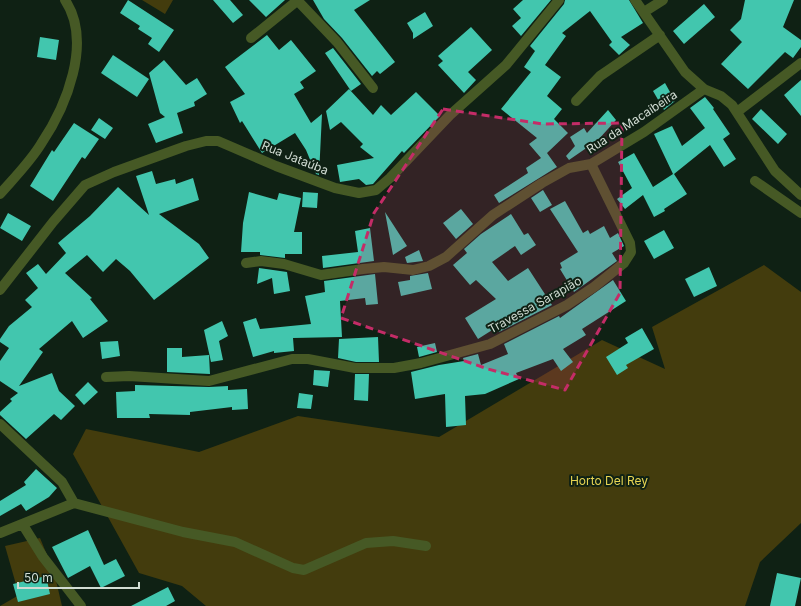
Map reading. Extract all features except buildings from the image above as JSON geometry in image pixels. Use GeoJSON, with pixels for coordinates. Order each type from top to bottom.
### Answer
{"type":"FeatureCollection","features":[{"type":"Feature","properties":{"kind":"street"},"geometry":{"type":"LineString","coordinates":[[0,194],[40,146],[54,125],[66,98],[76,51],[76,33],[74,16],[65,0]]}},
{"type":"Feature","properties":{"kind":"street"},"geometry":{"type":"LineString","coordinates":[[251,38],[298,0],[337,42],[373,88]]}},
{"type":"Feature","properties":{"kind":"street","name":"Rua Jataúba"},"geometry":{"type":"LineString","coordinates":[[0,288],[53,222],[86,185],[114,172],[186,146],[206,141],[218,141],[276,166],[335,188],[359,193],[376,190],[450,115],[506,65],[559,0]]}},
{"type":"Feature","properties":{"kind":"street"},"geometry":{"type":"LineString","coordinates":[[635,0],[685,72],[704,89],[727,100],[738,112],[775,171],[801,195]]}},
{"type":"Feature","properties":{"kind":"street"},"geometry":{"type":"LineString","coordinates":[[644,12],[663,0]]}},
{"type":"Feature","properties":{"kind":"street"},"geometry":{"type":"LineString","coordinates":[[576,101],[600,76],[660,35]]}},
{"type":"Feature","properties":{"kind":"street"},"geometry":{"type":"LineString","coordinates":[[738,112],[801,63]]}},
{"type":"Feature","properties":{"kind":"street","name":"Rua da Macaibeira"},"geometry":{"type":"LineString","coordinates":[[246,262],[261,261],[284,264],[321,275],[384,267],[413,270],[421,269],[439,262],[493,215],[542,183],[569,168],[591,164],[644,132],[704,89]]}},
{"type":"Feature","properties":{"kind":"street","name":"Travessa Sarapião"},"geometry":{"type":"LineString","coordinates":[[106,377],[128,376],[210,381],[292,360],[308,359],[355,368],[394,368],[490,344],[567,305],[604,280],[628,258],[631,252],[630,243],[591,164]]}},
{"type":"Feature","properties":{"kind":"street"},"geometry":{"type":"LineString","coordinates":[[755,181],[801,213]]}},
{"type":"Feature","properties":{"kind":"street"},"geometry":{"type":"LineString","coordinates":[[0,424],[62,482],[74,503]]}},
{"type":"Feature","properties":{"kind":"street"},"geometry":{"type":"LineString","coordinates":[[0,533],[74,503],[183,532],[235,542],[293,568],[304,570],[366,543],[393,541],[426,546]]}},
{"type":"Feature","properties":{"kind":"street"},"geometry":{"type":"LineString","coordinates":[[23,524],[43,557],[81,606]]}},
{"type":"Feature","properties":{"kind":"highlighted area"},"geometry":{"type":"Polygon","coordinates":[[[443,109],[543,124],[622,123],[620,293],[565,390],[488,369],[341,318],[374,213],[443,109]]]}},
{"type":"Feature","properties":{"kind":"green space"},"geometry":{"type":"Polygon","coordinates":[[[142,0],[173,0],[165,14],[142,0]]]}},
{"type":"Feature","properties":{"kind":"green space","name":"Horto Del Rey"},"geometry":{"type":"Polygon","coordinates":[[[764,265],[801,292],[801,523],[760,562],[745,606],[206,606],[182,586],[139,573],[73,454],[86,429],[199,452],[298,416],[439,437],[602,340],[665,369],[652,327],[764,265]]]}},
{"type":"Feature","properties":{"kind":"green space"},"geometry":{"type":"Polygon","coordinates":[[[40,538],[54,572],[62,606],[0,606],[19,595],[5,546],[40,538]]]}}]}
